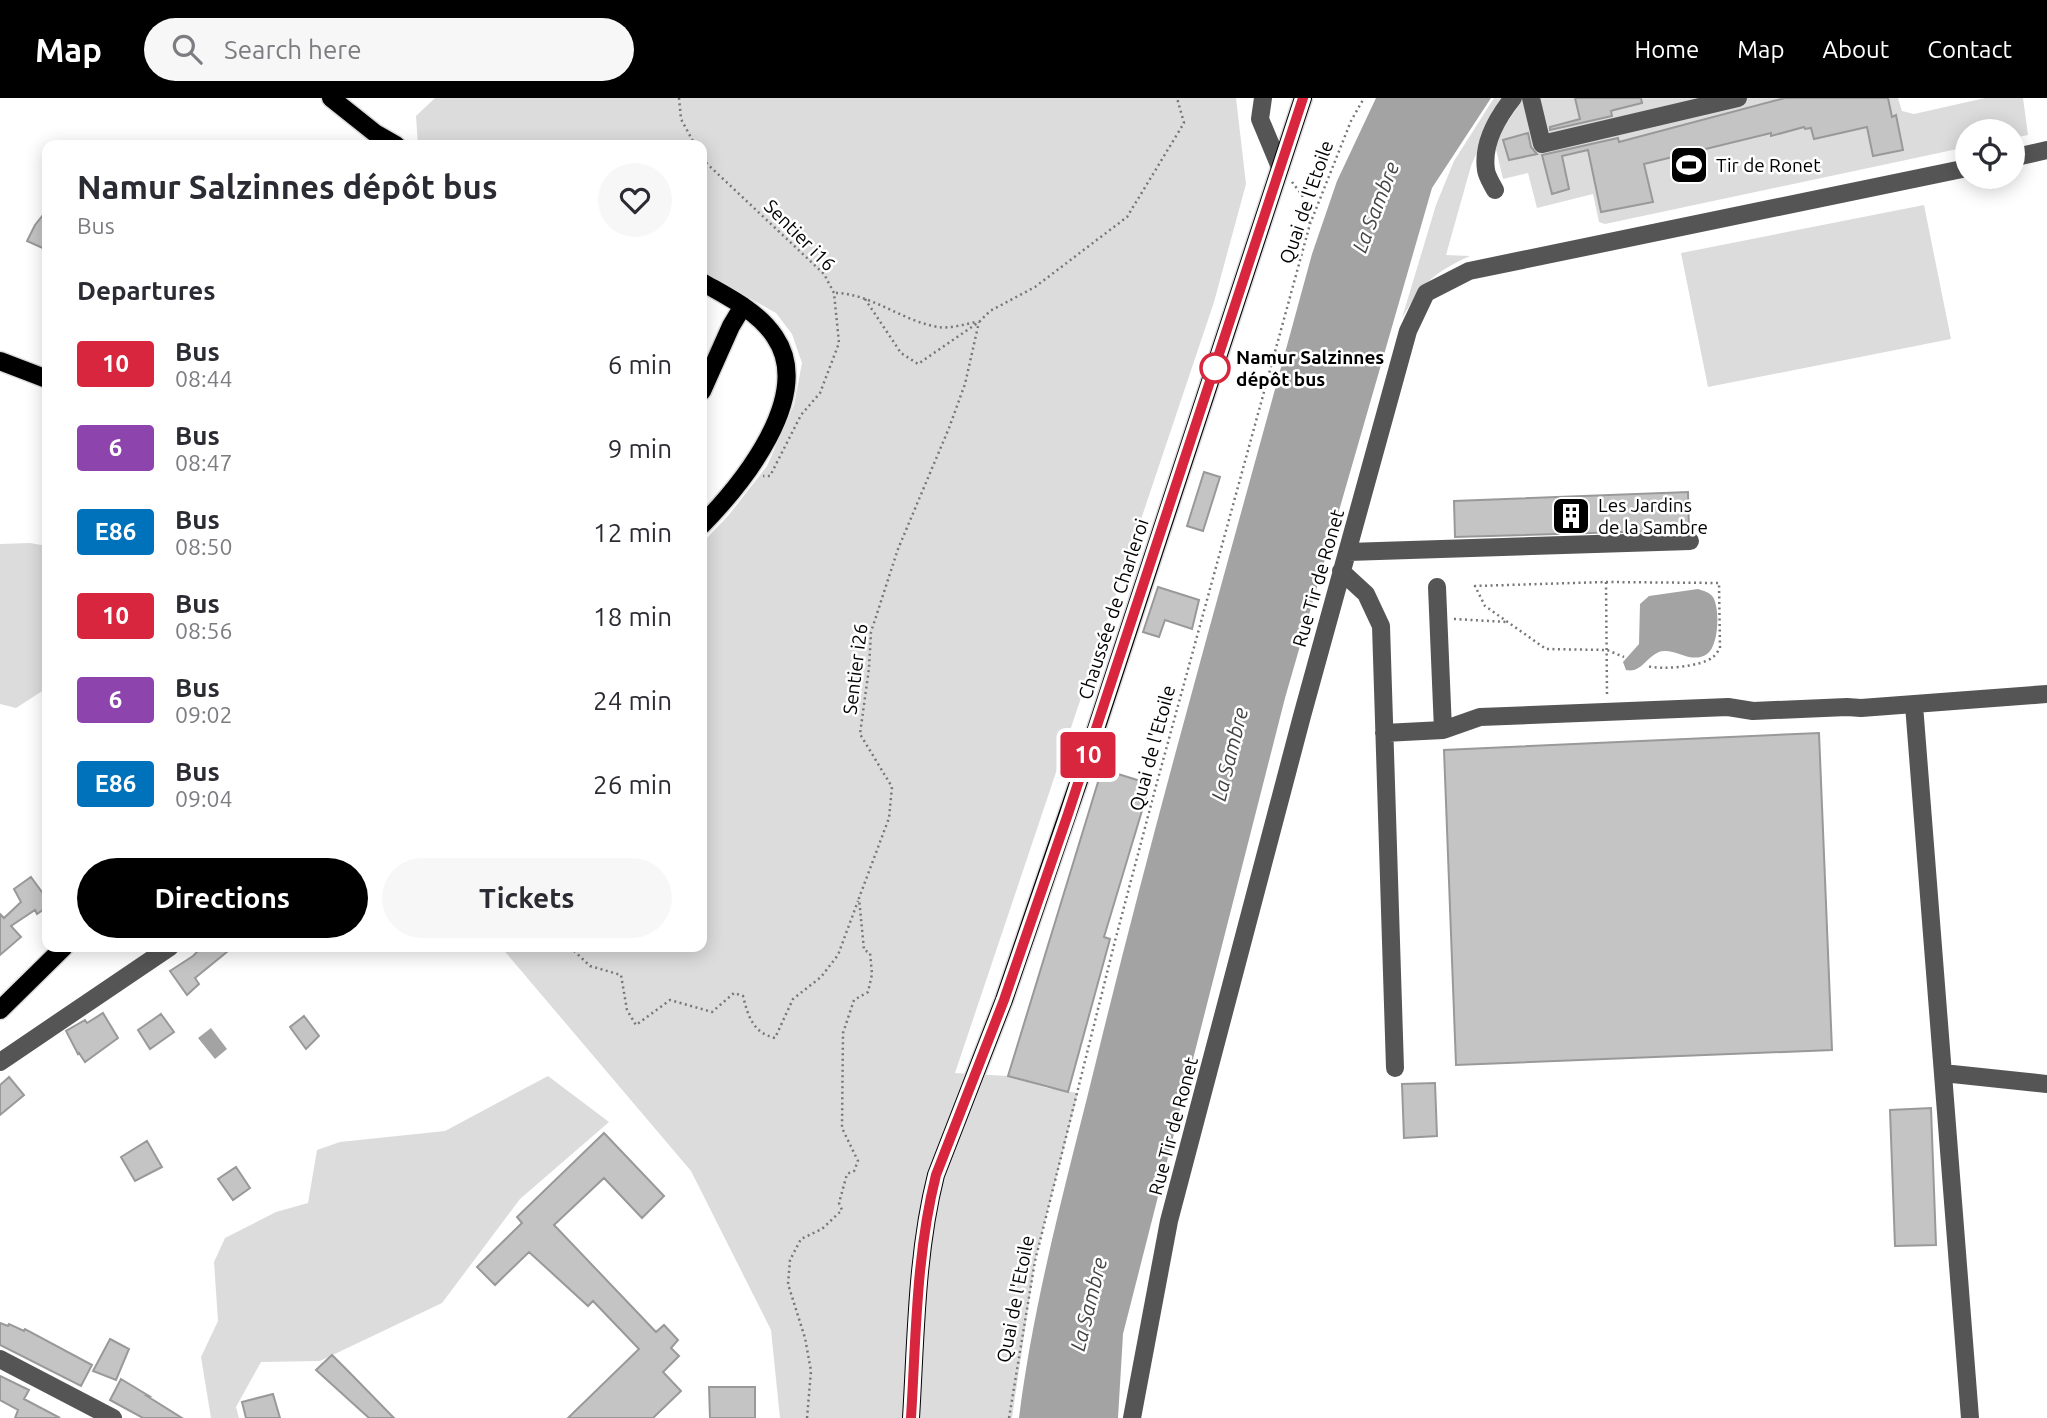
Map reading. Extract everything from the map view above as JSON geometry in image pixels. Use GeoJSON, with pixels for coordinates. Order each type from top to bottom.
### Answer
{"type":"FeatureCollection","features":[{"type":"Feature","properties":{"kind":"main road"},"geometry":{"type":"LineString","coordinates":[[331,98],[387,140]]}},
{"type":"Feature","properties":{"kind":"main road","name":"Chaussée de Charleroi"},"geometry":{"type":"LineString","coordinates":[[911,1418],[923,1239],[936,1175],[1004,1000],[1080,779],[1303,98]]}},
{"type":"Feature","properties":{"kind":"main road"},"geometry":{"type":"LineString","coordinates":[[707,285],[743,306],[774,335],[782,352],[786,376],[780,415],[765,444],[746,474],[707,520]]}},
{"type":"Feature","properties":{"kind":"main road"},"geometry":{"type":"LineString","coordinates":[[707,380],[743,306]]}},
{"type":"Feature","properties":{"kind":"main road"},"geometry":{"type":"LineString","coordinates":[[0,361],[42,377]]}},
{"type":"Feature","properties":{"kind":"main road"},"geometry":{"type":"LineString","coordinates":[[0,1010],[59,952]]}},
{"type":"Feature","properties":{"kind":"street"},"geometry":{"type":"LineString","coordinates":[[1263,98],[1260,120],[1280,167]]}},
{"type":"Feature","properties":{"kind":"street"},"geometry":{"type":"LineString","coordinates":[[1495,190],[1486,171],[1488,142],[1500,115],[1513,98]]}},
{"type":"Feature","properties":{"kind":"street"},"geometry":{"type":"LineString","coordinates":[[1531,98],[1542,144],[1738,98]]}},
{"type":"Feature","properties":{"kind":"street"},"geometry":{"type":"LineString","coordinates":[[2025,155],[2047,150]]}},
{"type":"Feature","properties":{"kind":"street","name":"Rue Tir de Ronet"},"geometry":{"type":"LineString","coordinates":[[1132,1418],[1170,1221],[1341,571],[1408,331],[1426,293],[1469,271],[1955,170]]}},
{"type":"Feature","properties":{"kind":"street"},"geometry":{"type":"LineString","coordinates":[[1348,552],[1690,541]]}},
{"type":"Feature","properties":{"kind":"street"},"geometry":{"type":"LineString","coordinates":[[1341,571],[1366,594],[1381,626],[1395,1068]]}},
{"type":"Feature","properties":{"kind":"street"},"geometry":{"type":"LineString","coordinates":[[1437,587],[1443,730]]}},
{"type":"Feature","properties":{"kind":"street"},"geometry":{"type":"LineString","coordinates":[[1384,733],[1443,730],[1480,717],[1728,707],[1753,711],[1914,705],[2047,694]]}},
{"type":"Feature","properties":{"kind":"street"},"geometry":{"type":"LineString","coordinates":[[1914,705],[1970,1418]]}},
{"type":"Feature","properties":{"kind":"street"},"geometry":{"type":"LineString","coordinates":[[0,1062],[163,952]]}},
{"type":"Feature","properties":{"kind":"street"},"geometry":{"type":"LineString","coordinates":[[1942,1073],[2047,1084]]}},
{"type":"Feature","properties":{"kind":"street"},"geometry":{"type":"LineString","coordinates":[[0,1359],[113,1418]]}},
{"type":"Feature","properties":{"kind":"path"},"geometry":{"type":"LineString","coordinates":[[679,98],[681,119],[692,140]]}},
{"type":"Feature","properties":{"kind":"path"},"geometry":{"type":"LineString","coordinates":[[866,299],[901,353],[918,364],[979,322],[990,311],[1035,287],[1127,217],[1184,123],[1177,98]]}},
{"type":"Feature","properties":{"kind":"path","name":"Quai de l'Etoile"},"geometry":{"type":"LineString","coordinates":[[1009,1418],[1010,1398],[1035,1261],[1115,941],[1310,224],[1351,121],[1364,98]]}},
{"type":"Feature","properties":{"kind":"path","name":"Sentier i16"},"geometry":{"type":"LineString","coordinates":[[707,164],[824,274],[834,293],[839,344],[820,393],[801,415],[770,476],[746,474]]}},
{"type":"Feature","properties":{"kind":"path"},"geometry":{"type":"LineString","coordinates":[[1280,167],[1302,195],[1310,224]]}},
{"type":"Feature","properties":{"kind":"path"},"geometry":{"type":"LineString","coordinates":[[834,293],[853,294],[898,314],[941,328],[979,322]]}},
{"type":"Feature","properties":{"kind":"path","name":"Sentier i26"},"geometry":{"type":"LineString","coordinates":[[807,1418],[811,1371],[805,1338],[788,1284],[790,1260],[801,1239],[822,1229],[842,1210],[839,1203],[848,1174],[855,1171],[858,1161],[842,1128],[843,1033],[854,1000],[868,992],[872,974],[870,953],[864,950],[859,898],[890,818],[892,788],[860,734],[871,632],[898,549],[961,395],[979,322]]}},
{"type":"Feature","properties":{"kind":"path"},"geometry":{"type":"LineString","coordinates":[[1606,582],[1607,712]]}},
{"type":"Feature","properties":{"kind":"path"},"geometry":{"type":"LineString","coordinates":[[1624,657],[1607,650],[1546,649],[1485,606],[1475,586],[1606,582],[1719,583],[1720,648],[1713,658],[1696,664],[1654,668],[1647,666]]}},
{"type":"Feature","properties":{"kind":"path"},"geometry":{"type":"LineString","coordinates":[[1438,618],[1507,622]]}},
{"type":"Feature","properties":{"kind":"path"},"geometry":{"type":"LineString","coordinates":[[575,952],[590,966],[621,975],[627,1010],[636,1025],[670,1000],[712,1012],[734,993],[743,996],[748,1016],[764,1036],[775,1038],[793,999],[821,977],[838,955],[859,898]]}},
{"type":"Feature","properties":{"kind":"shaded area"},"geometry":{"type":"Polygon","coordinates":[[[435,98],[1236,98],[1246,184],[1214,302],[955,1073],[1008,1076],[1047,1088],[1078,1093],[1035,1261],[1012,1418],[780,1418],[771,1330],[691,1171],[505,952],[707,952],[707,538],[728,516],[767,466],[794,405],[802,363],[792,334],[776,313],[707,275],[707,140],[418,140],[416,116],[435,98]]]}},
{"type":"Feature","properties":{"kind":"shaded area"},"geometry":{"type":"Polygon","coordinates":[[[1494,98],[1505,98],[1488,126],[1471,166],[1446,255],[1470,256],[1430,280],[1402,318],[1436,205],[1454,161],[1494,98]]]}},
{"type":"Feature","properties":{"kind":"shaded area","name":"Tir de Ronet"},"geometry":{"type":"Polygon","coordinates":[[[1524,98],[1898,98],[1902,111],[1914,114],[1985,98],[2023,98],[2028,135],[2025,136],[2025,119],[1955,119],[1955,150],[1605,224],[1599,222],[1593,194],[1537,208],[1528,173],[1503,179],[1494,141],[1524,98]]]}},
{"type":"Feature","properties":{"kind":"shaded area"},"geometry":{"type":"Polygon","coordinates":[[[1924,205],[1951,339],[1708,387],[1681,253],[1924,205]]]}},
{"type":"Feature","properties":{"kind":"shaded area"},"geometry":{"type":"Polygon","coordinates":[[[0,544],[42,545],[42,691],[16,708],[0,704],[0,544]]]}},
{"type":"Feature","properties":{"kind":"shaded area"},"geometry":{"type":"Polygon","coordinates":[[[548,1076],[609,1122],[520,1199],[442,1303],[320,1361],[261,1362],[236,1407],[239,1418],[211,1418],[201,1357],[218,1321],[214,1262],[225,1238],[276,1212],[308,1203],[317,1150],[340,1142],[445,1131],[548,1076]]]}},
{"type":"Feature","properties":{"kind":"water","name":"La Sambre"},"geometry":{"type":"Polygon","coordinates":[[[1376,98],[1491,98],[1432,188],[1285,698],[1123,1334],[1118,1418],[1019,1418],[1034,1323],[1055,1228],[1178,745],[1312,254],[1337,181],[1376,98]]]}},
{"type":"Feature","properties":{"kind":"water"},"geometry":{"type":"Polygon","coordinates":[[[1698,589],[1713,597],[1717,609],[1716,635],[1711,650],[1696,658],[1669,651],[1658,652],[1637,669],[1626,670],[1623,662],[1639,644],[1640,604],[1649,596],[1698,589]]]}},
{"type":"Feature","properties":{"kind":"water"},"geometry":{"type":"Polygon","coordinates":[[[211,1028],[227,1049],[215,1059],[198,1038],[211,1028]]]}},
{"type":"Feature","properties":{"kind":"building"},"geometry":{"type":"Polygon","coordinates":[[[1575,98],[1641,98],[1642,103],[1611,111],[1612,116],[1550,130],[1550,127],[1580,119],[1575,98]]]}},
{"type":"Feature","properties":{"kind":"building"},"geometry":{"type":"Polygon","coordinates":[[[1785,98],[1888,98],[1892,117],[1896,115],[1903,150],[1873,156],[1867,127],[1814,139],[1811,128],[1804,127],[1771,136],[1771,133],[1644,164],[1653,202],[1601,212],[1588,150],[1562,156],[1569,189],[1552,194],[1542,155],[1618,138],[1619,142],[1785,98]]]}},
{"type":"Feature","properties":{"kind":"building"},"geometry":{"type":"Polygon","coordinates":[[[1528,133],[1531,147],[1537,154],[1509,160],[1503,140],[1528,133]]]}},
{"type":"Feature","properties":{"kind":"building"},"geometry":{"type":"Polygon","coordinates":[[[42,216],[42,248],[27,241],[42,216]]]}},
{"type":"Feature","properties":{"kind":"building"},"geometry":{"type":"Polygon","coordinates":[[[1204,472],[1220,477],[1203,531],[1187,526],[1204,472]]]}},
{"type":"Feature","properties":{"kind":"building","name":"Les Jardins de la Sambre"},"geometry":{"type":"Polygon","coordinates":[[[1688,492],[1689,530],[1455,537],[1454,501],[1688,492]]]}},
{"type":"Feature","properties":{"kind":"building"},"geometry":{"type":"Polygon","coordinates":[[[1158,587],[1199,600],[1192,629],[1165,620],[1159,637],[1143,632],[1158,587]]]}},
{"type":"Feature","properties":{"kind":"building"},"geometry":{"type":"Polygon","coordinates":[[[1819,733],[1832,1050],[1456,1065],[1444,750],[1819,733]]]}},
{"type":"Feature","properties":{"kind":"building"},"geometry":{"type":"Polygon","coordinates":[[[1102,769],[1150,784],[1104,937],[1110,939],[1068,1092],[1008,1076],[1102,769]]]}},
{"type":"Feature","properties":{"kind":"building"},"geometry":{"type":"Polygon","coordinates":[[[31,877],[42,892],[42,910],[37,914],[35,910],[11,926],[21,937],[0,955],[0,914],[4,918],[21,902],[14,889],[31,877]]]}},
{"type":"Feature","properties":{"kind":"building"},"geometry":{"type":"Polygon","coordinates":[[[197,952],[227,952],[195,978],[199,984],[187,995],[170,971],[197,952]]]}},
{"type":"Feature","properties":{"kind":"building"},"geometry":{"type":"Polygon","coordinates":[[[103,1013],[118,1038],[85,1062],[66,1031],[103,1013]]]}},
{"type":"Feature","properties":{"kind":"building"},"geometry":{"type":"Polygon","coordinates":[[[161,1014],[174,1032],[150,1049],[138,1030],[161,1014]]]}},
{"type":"Feature","properties":{"kind":"building"},"geometry":{"type":"Polygon","coordinates":[[[304,1016],[319,1036],[306,1049],[290,1027],[304,1016]]]}},
{"type":"Feature","properties":{"kind":"building"},"geometry":{"type":"Polygon","coordinates":[[[9,1077],[24,1095],[0,1115],[0,1085],[9,1077]]]}},
{"type":"Feature","properties":{"kind":"building"},"geometry":{"type":"Polygon","coordinates":[[[1435,1083],[1437,1136],[1404,1138],[1402,1084],[1435,1083]]]}},
{"type":"Feature","properties":{"kind":"building"},"geometry":{"type":"Polygon","coordinates":[[[1931,1108],[1936,1245],[1895,1246],[1890,1110],[1931,1108]]]}},
{"type":"Feature","properties":{"kind":"building"},"geometry":{"type":"Polygon","coordinates":[[[604,1133],[664,1196],[642,1218],[604,1178],[554,1225],[656,1332],[664,1325],[678,1340],[671,1348],[679,1356],[663,1372],[681,1391],[653,1418],[568,1418],[639,1349],[593,1301],[588,1306],[529,1252],[495,1285],[477,1267],[522,1223],[517,1217],[604,1133]]]}},
{"type":"Feature","properties":{"kind":"building"},"geometry":{"type":"Polygon","coordinates":[[[147,1141],[162,1167],[135,1181],[121,1157],[147,1141]]]}},
{"type":"Feature","properties":{"kind":"building"},"geometry":{"type":"Polygon","coordinates":[[[236,1167],[250,1188],[233,1200],[218,1179],[236,1167]]]}},
{"type":"Feature","properties":{"kind":"building"},"geometry":{"type":"Polygon","coordinates":[[[0,1323],[24,1331],[25,1329],[92,1365],[81,1386],[0,1345],[0,1323]]]}},
{"type":"Feature","properties":{"kind":"building"},"geometry":{"type":"Polygon","coordinates":[[[110,1339],[129,1349],[116,1380],[93,1371],[110,1339]]]}},
{"type":"Feature","properties":{"kind":"building"},"geometry":{"type":"Polygon","coordinates":[[[332,1355],[394,1418],[369,1418],[316,1370],[332,1355]]]}},
{"type":"Feature","properties":{"kind":"building"},"geometry":{"type":"Polygon","coordinates":[[[0,1376],[29,1390],[24,1399],[60,1418],[15,1418],[18,1410],[0,1400],[0,1376]]]}},
{"type":"Feature","properties":{"kind":"building"},"geometry":{"type":"Polygon","coordinates":[[[121,1379],[182,1418],[143,1418],[110,1400],[121,1379]]]}},
{"type":"Feature","properties":{"kind":"building"},"geometry":{"type":"Polygon","coordinates":[[[709,1387],[755,1387],[755,1418],[710,1418],[709,1387]]]}},
{"type":"Feature","properties":{"kind":"building"},"geometry":{"type":"Polygon","coordinates":[[[273,1394],[280,1418],[246,1418],[242,1402],[273,1394]]]}},
{"type":"Feature","properties":{"kind":"bus line","name":"10"},"geometry":{"type":"LineString","coordinates":[[911,1418],[923,1239],[936,1175],[1004,1000],[1068,814],[1303,98]]}},
{"type":"Feature","properties":{"kind":"place","name":"Tir de Ronet"},"geometry":{"type":"Point","coordinates":[1689,165]}},
{"type":"Feature","properties":{"kind":"place","name":"Namur Salzinnes dépôt bus"},"geometry":{"type":"Point","coordinates":[1215,368]}},
{"type":"Feature","properties":{"kind":"place","name":"Les Jardins de la Sambre"},"geometry":{"type":"Point","coordinates":[1571,516]}}]}
